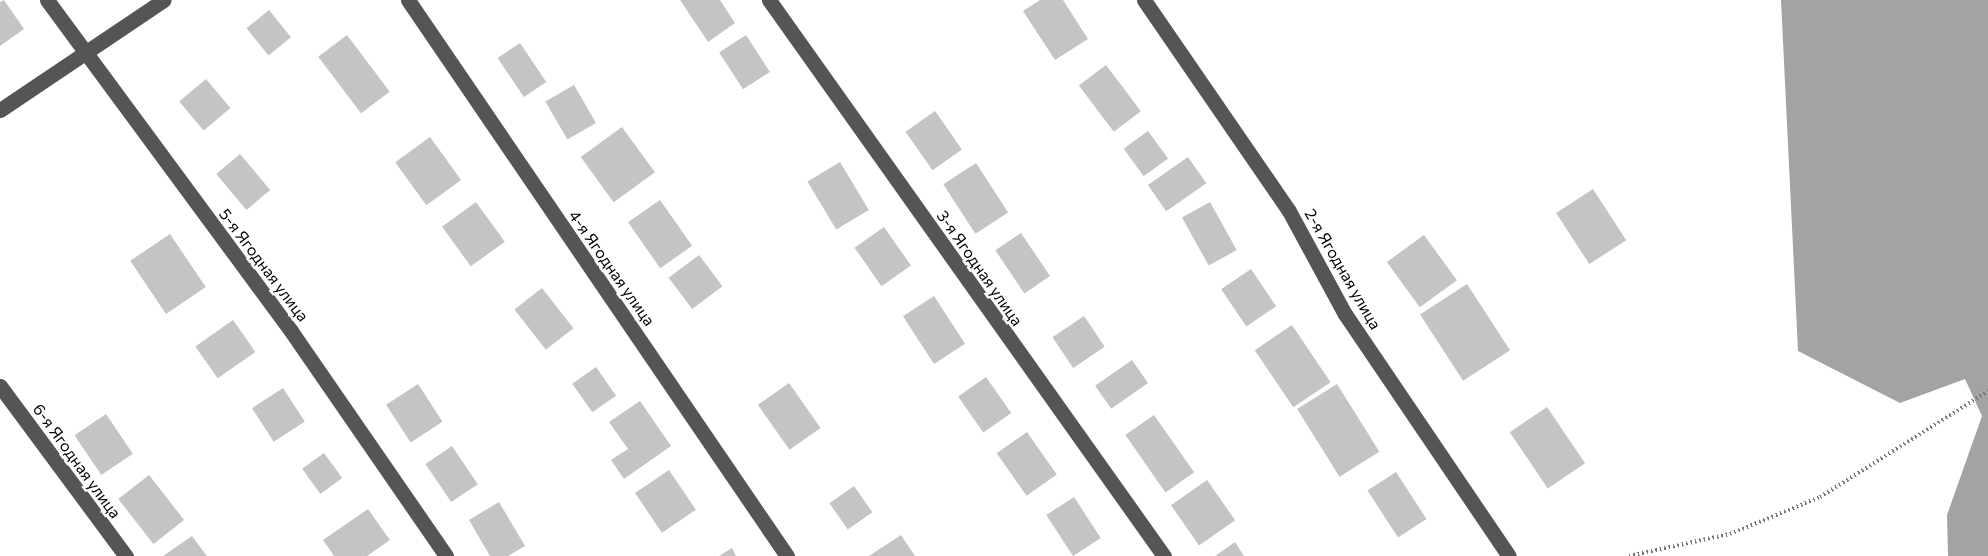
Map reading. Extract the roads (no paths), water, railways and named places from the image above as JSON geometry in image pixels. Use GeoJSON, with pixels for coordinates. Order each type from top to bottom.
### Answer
{"type":"FeatureCollection","features":[{"type":"Feature","properties":{"kind":"street","name":"5-я Ягодная улица"},"geometry":{"type":"LineString","coordinates":[[47,0],[85,55],[291,331],[446,556]]}},
{"type":"Feature","properties":{"kind":"street"},"geometry":{"type":"LineString","coordinates":[[0,110],[164,0]]}},
{"type":"Feature","properties":{"kind":"street","name":"4-я Ягодная улица"},"geometry":{"type":"LineString","coordinates":[[408,0],[787,556]]}},
{"type":"Feature","properties":{"kind":"street","name":"3-я Ягодная улица"},"geometry":{"type":"LineString","coordinates":[[769,0],[1164,556]]}},
{"type":"Feature","properties":{"kind":"street","name":"2-я Ягодная улица"},"geometry":{"type":"LineString","coordinates":[[1144,0],[1289,211],[1345,314],[1509,556]]}},
{"type":"Feature","properties":{"kind":"street","name":"6-я Ягодная улица"},"geometry":{"type":"LineString","coordinates":[[0,386],[126,556]]}}]}
